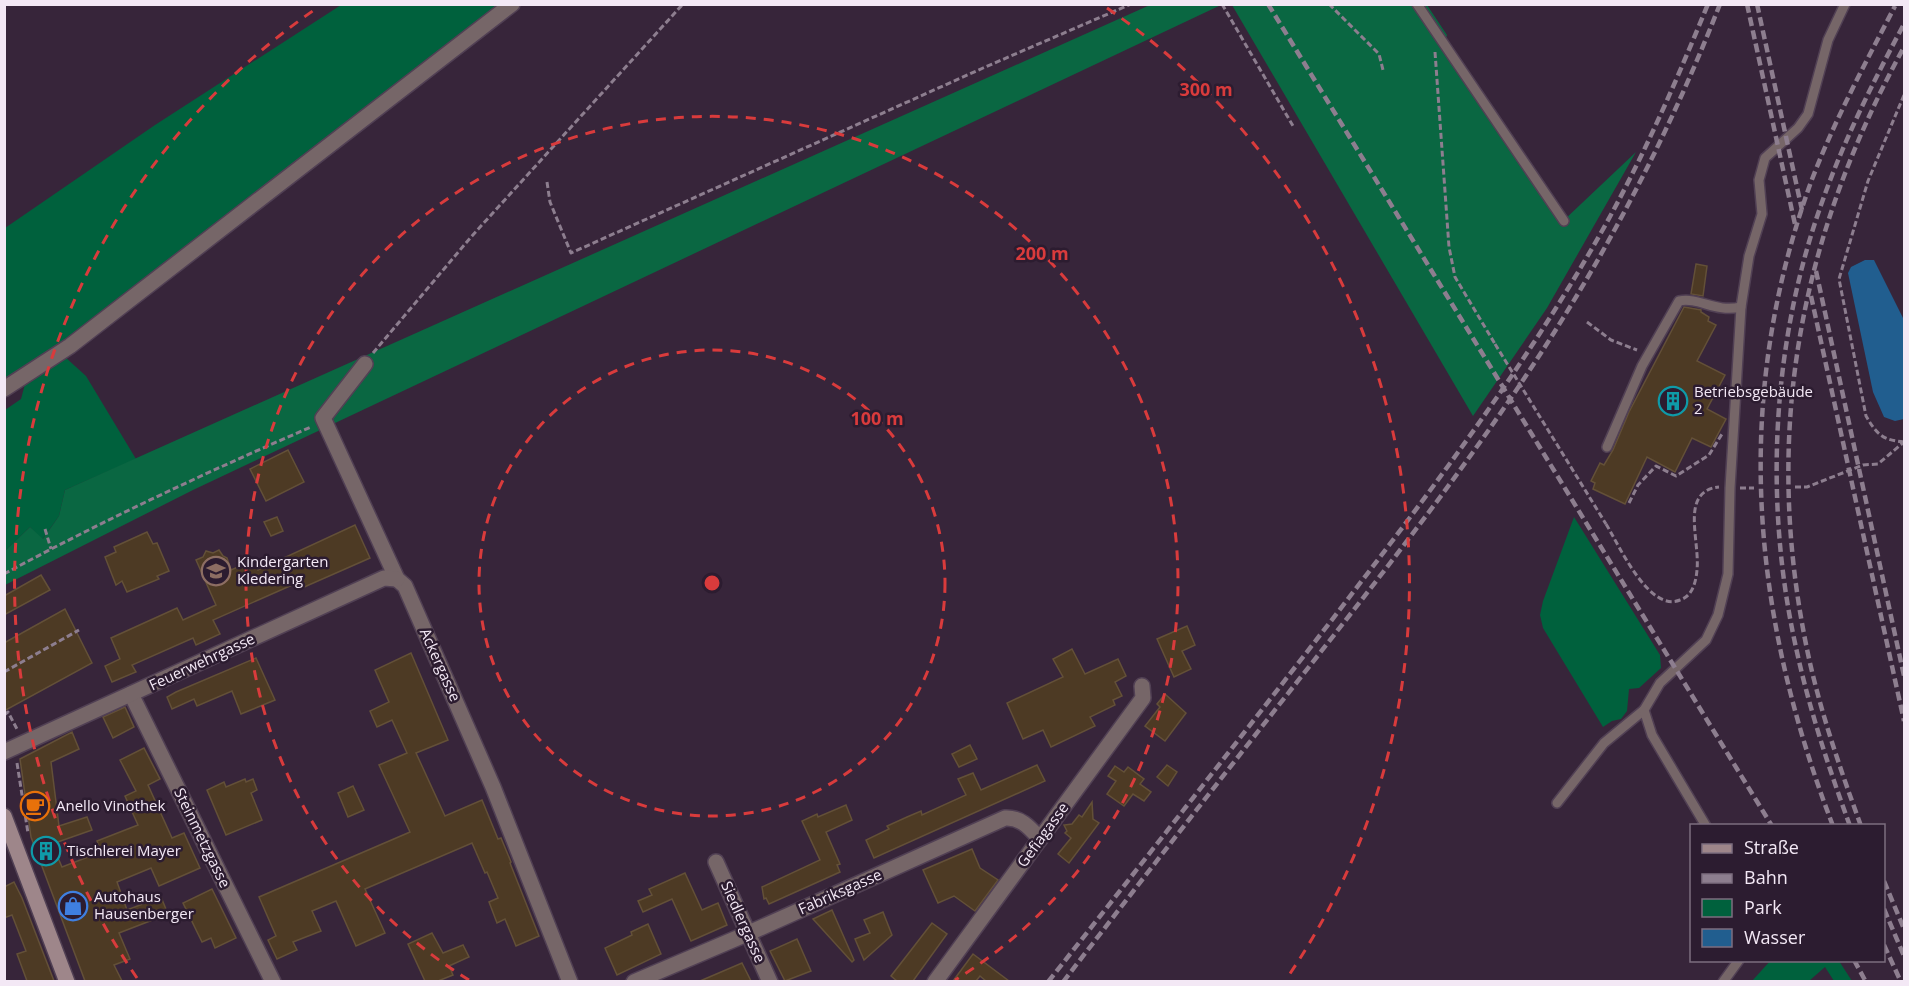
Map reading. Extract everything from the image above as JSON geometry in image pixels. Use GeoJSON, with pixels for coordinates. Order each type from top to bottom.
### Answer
{"type":"FeatureCollection","features":[{"type":"Feature","properties":{"kind":"main road"},"geometry":{"type":"LineString","coordinates":[[4,816],[11,850],[67,981]]}},
{"type":"Feature","properties":{"kind":"street"},"geometry":{"type":"LineString","coordinates":[[4,389],[70,346],[512,4]]}},
{"type":"Feature","properties":{"kind":"street"},"geometry":{"type":"LineString","coordinates":[[324,421],[323,418],[364,364]]}},
{"type":"Feature","properties":{"kind":"street","name":"Ackergasse"},"geometry":{"type":"LineString","coordinates":[[324,421],[397,579],[405,586],[493,787],[570,981]]}},
{"type":"Feature","properties":{"kind":"street","name":"Feuerwehrgasse"},"geometry":{"type":"LineString","coordinates":[[6,756],[132,694],[384,578],[397,579]]}},
{"type":"Feature","properties":{"kind":"street","name":"Gefiagasse"},"geometry":{"type":"LineString","coordinates":[[934,981],[1143,698],[1142,686]]}},
{"type":"Feature","properties":{"kind":"street","name":"Steinmetzgasse"},"geometry":{"type":"LineString","coordinates":[[132,694],[273,981]]}},
{"type":"Feature","properties":{"kind":"street","name":"Fabriksgasse"},"geometry":{"type":"LineString","coordinates":[[634,981],[748,933],[1005,818],[1015,817],[1040,839]]}},
{"type":"Feature","properties":{"kind":"street","name":"Siedlergasse"},"geometry":{"type":"LineString","coordinates":[[716,862],[770,981]]}},
{"type":"Feature","properties":{"kind":"lane"},"geometry":{"type":"LineString","coordinates":[[1417,4],[1563,221]]}},
{"type":"Feature","properties":{"kind":"lane"},"geometry":{"type":"LineString","coordinates":[[1557,803],[1604,742],[1644,710],[1660,682],[1707,640],[1718,615],[1728,574],[1730,488],[1742,308],[1749,256],[1762,214],[1759,180],[1765,158],[1798,128],[1808,114],[1828,40],[1845,4]]}},
{"type":"Feature","properties":{"kind":"lane"},"geometry":{"type":"LineString","coordinates":[[1607,447],[1649,354],[1678,301],[1689,299],[1710,307],[1729,310],[1742,308]]}},
{"type":"Feature","properties":{"kind":"lane"},"geometry":{"type":"LineString","coordinates":[[1644,710],[1652,735],[1705,824]]}},
{"type":"Feature","properties":{"kind":"lane"},"geometry":{"type":"LineString","coordinates":[[1723,981],[1737,962]]}},
{"type":"Feature","properties":{"kind":"path"},"geometry":{"type":"LineString","coordinates":[[364,364],[471,237],[683,4]]}},
{"type":"Feature","properties":{"kind":"path"},"geometry":{"type":"LineString","coordinates":[[547,182],[550,202],[571,253],[1131,4]]}},
{"type":"Feature","properties":{"kind":"path"},"geometry":{"type":"LineString","coordinates":[[1222,4],[1293,126]]}},
{"type":"Feature","properties":{"kind":"path"},"geometry":{"type":"LineString","coordinates":[[1329,4],[1379,54],[1383,70]]}},
{"type":"Feature","properties":{"kind":"path"},"geometry":{"type":"LineString","coordinates":[[1433,29],[1449,247],[1455,277],[1640,580],[1651,594],[1669,603],[1686,597],[1694,586],[1698,556],[1695,507],[1701,494],[1708,489],[1730,488]]}},
{"type":"Feature","properties":{"kind":"path"},"geometry":{"type":"LineString","coordinates":[[1905,95],[1868,181],[1839,279],[1866,416],[1876,432],[1890,441],[1905,442]]}},
{"type":"Feature","properties":{"kind":"path"},"geometry":{"type":"LineString","coordinates":[[1587,322],[1611,340],[1649,354]]}},
{"type":"Feature","properties":{"kind":"path"},"geometry":{"type":"LineString","coordinates":[[4,574],[189,481],[324,421]]}},
{"type":"Feature","properties":{"kind":"path"},"geometry":{"type":"LineString","coordinates":[[1629,503],[1638,484],[1656,466],[1676,476],[1709,455],[1720,434],[1735,439]]}},
{"type":"Feature","properties":{"kind":"path"},"geometry":{"type":"LineString","coordinates":[[1796,487],[1807,487],[1863,465],[1878,464],[1905,442]]}},
{"type":"Feature","properties":{"kind":"path"},"geometry":{"type":"LineString","coordinates":[[1745,488],[1754,488]]}},
{"type":"Feature","properties":{"kind":"path"},"geometry":{"type":"LineString","coordinates":[[45,529],[51,549]]}},
{"type":"Feature","properties":{"kind":"path"},"geometry":{"type":"LineString","coordinates":[[4,672],[79,630]]}},
{"type":"Feature","properties":{"kind":"path"},"geometry":{"type":"LineString","coordinates":[[4,715],[8,712],[18,731],[10,735]]}},
{"type":"Feature","properties":{"kind":"path"},"geometry":{"type":"LineString","coordinates":[[6,756],[17,763],[28,835]]}},
{"type":"Feature","properties":{"kind":"green space"},"geometry":{"type":"Polygon","coordinates":[[[341,5],[512,5],[142,290],[5,381],[5,228],[155,125],[341,5]]]}},
{"type":"Feature","properties":{"kind":"green space"},"geometry":{"type":"Polygon","coordinates":[[[1150,5],[1221,5],[193,490],[5,585],[5,551],[30,527],[43,539],[59,516],[65,490],[1150,5]]]}},
{"type":"Feature","properties":{"kind":"green space"},"geometry":{"type":"Polygon","coordinates":[[[1232,5],[1427,5],[1447,35],[1444,44],[1563,221],[1636,152],[1547,308],[1473,416],[1232,5]]]}},
{"type":"Feature","properties":{"kind":"green space"},"geometry":{"type":"Polygon","coordinates":[[[65,357],[86,376],[136,459],[65,490],[59,516],[42,540],[30,527],[5,551],[5,410],[21,399],[25,384],[65,357]]]}},
{"type":"Feature","properties":{"kind":"green space"},"geometry":{"type":"Polygon","coordinates":[[[1574,517],[1660,655],[1661,668],[1639,688],[1629,689],[1627,711],[1621,719],[1612,721],[1603,727],[1543,628],[1540,615],[1574,517]]]}},
{"type":"Feature","properties":{"kind":"green space"},"geometry":{"type":"Polygon","coordinates":[[[1769,962],[1840,962],[1852,981],[1834,981],[1825,967],[1809,981],[1752,981],[1769,962]]]}},
{"type":"Feature","properties":{"kind":"water"},"geometry":{"type":"Polygon","coordinates":[[[1865,260],[1874,260],[1904,320],[1904,419],[1895,421],[1884,417],[1873,392],[1848,273],[1851,267],[1865,260]]]}},
{"type":"Feature","properties":{"kind":"building"},"geometry":{"type":"Polygon","coordinates":[[[1696,264],[1707,266],[1703,296],[1691,294],[1696,264]]]}},
{"type":"Feature","properties":{"kind":"building","name":"Betriebsgebäude 2"},"geometry":{"type":"Polygon","coordinates":[[[1684,307],[1701,310],[1709,317],[1708,321],[1716,325],[1697,361],[1725,375],[1707,409],[1726,419],[1711,447],[1692,438],[1675,472],[1647,457],[1625,504],[1593,489],[1595,483],[1591,481],[1600,463],[1604,465],[1613,450],[1629,412],[1684,307]]]}},
{"type":"Feature","properties":{"kind":"building"},"geometry":{"type":"Polygon","coordinates":[[[288,450],[304,482],[266,501],[250,469],[288,450]]]}},
{"type":"Feature","properties":{"kind":"building"},"geometry":{"type":"Polygon","coordinates":[[[277,517],[283,531],[271,536],[264,522],[277,517]]]}},
{"type":"Feature","properties":{"kind":"building"},"geometry":{"type":"Polygon","coordinates":[[[355,525],[370,558],[302,588],[299,582],[213,620],[220,634],[196,645],[193,638],[132,665],[136,672],[112,682],[105,666],[120,659],[111,638],[177,608],[183,620],[216,605],[196,560],[203,557],[206,551],[213,553],[219,550],[227,558],[231,570],[245,564],[246,567],[255,563],[258,570],[355,525]]]}},
{"type":"Feature","properties":{"kind":"building"},"geometry":{"type":"Polygon","coordinates":[[[147,532],[153,544],[157,543],[169,571],[157,576],[159,579],[127,592],[122,581],[116,585],[105,557],[116,552],[114,547],[147,532]]]}},
{"type":"Feature","properties":{"kind":"building"},"geometry":{"type":"Polygon","coordinates":[[[41,575],[50,590],[4,615],[4,596],[41,575]]]}},
{"type":"Feature","properties":{"kind":"building"},"geometry":{"type":"Polygon","coordinates":[[[65,609],[92,663],[4,711],[4,643],[65,609]]]}},
{"type":"Feature","properties":{"kind":"building"},"geometry":{"type":"Polygon","coordinates":[[[1187,626],[1195,645],[1182,651],[1191,669],[1174,677],[1157,639],[1187,626]]]}},
{"type":"Feature","properties":{"kind":"building"},"geometry":{"type":"Polygon","coordinates":[[[1072,649],[1085,674],[1118,659],[1126,676],[1115,682],[1122,696],[1113,700],[1115,705],[1090,717],[1095,726],[1051,747],[1043,730],[1023,739],[1007,703],[1063,677],[1053,659],[1072,649]]]}},
{"type":"Feature","properties":{"kind":"building"},"geometry":{"type":"Polygon","coordinates":[[[411,653],[448,740],[416,753],[445,816],[482,800],[498,839],[501,838],[539,936],[516,946],[505,919],[497,923],[489,902],[498,898],[472,843],[365,889],[385,933],[356,946],[336,901],[312,911],[321,931],[293,942],[297,950],[277,959],[268,940],[276,936],[259,897],[410,832],[379,765],[407,753],[392,720],[377,727],[370,711],[389,702],[375,670],[411,653]]]}},
{"type":"Feature","properties":{"kind":"building"},"geometry":{"type":"Polygon","coordinates":[[[256,658],[275,700],[241,714],[232,691],[197,706],[194,699],[172,709],[167,697],[256,658]]]}},
{"type":"Feature","properties":{"kind":"building"},"geometry":{"type":"Polygon","coordinates":[[[1165,694],[1186,713],[1165,741],[1145,726],[1160,707],[1157,704],[1165,694]]]}},
{"type":"Feature","properties":{"kind":"building"},"geometry":{"type":"Polygon","coordinates":[[[125,707],[134,727],[113,738],[103,717],[125,707]]]}},
{"type":"Feature","properties":{"kind":"building"},"geometry":{"type":"Polygon","coordinates":[[[72,732],[79,749],[51,762],[59,826],[87,817],[92,830],[52,844],[62,867],[101,852],[97,841],[138,825],[125,796],[136,791],[120,760],[144,748],[160,779],[148,785],[172,838],[184,833],[200,868],[159,886],[151,868],[117,882],[127,910],[161,897],[168,914],[119,933],[130,959],[114,965],[122,981],[85,981],[31,837],[20,759],[72,732]]]}},
{"type":"Feature","properties":{"kind":"building"},"geometry":{"type":"Polygon","coordinates":[[[970,745],[977,759],[959,767],[952,754],[970,745]]]}},
{"type":"Feature","properties":{"kind":"building"},"geometry":{"type":"Polygon","coordinates":[[[1037,765],[1045,781],[874,858],[866,840],[889,829],[887,826],[907,817],[921,811],[922,815],[966,795],[958,779],[973,773],[981,790],[1037,765]]]}},
{"type":"Feature","properties":{"kind":"building"},"geometry":{"type":"Polygon","coordinates":[[[1167,765],[1177,772],[1168,786],[1157,777],[1167,765]]]}},
{"type":"Feature","properties":{"kind":"building"},"geometry":{"type":"Polygon","coordinates":[[[1115,766],[1124,772],[1128,767],[1144,779],[1140,784],[1151,792],[1144,801],[1133,794],[1124,806],[1107,794],[1116,781],[1108,776],[1115,766]]]}},
{"type":"Feature","properties":{"kind":"building"},"geometry":{"type":"Polygon","coordinates":[[[245,779],[246,782],[253,779],[257,790],[251,793],[262,820],[226,835],[207,790],[224,782],[226,787],[245,779]]]}},
{"type":"Feature","properties":{"kind":"building"},"geometry":{"type":"Polygon","coordinates":[[[353,786],[364,810],[348,817],[338,793],[353,786]]]}},
{"type":"Feature","properties":{"kind":"building"},"geometry":{"type":"Polygon","coordinates":[[[1092,802],[1093,819],[1099,823],[1069,863],[1058,854],[1071,838],[1065,833],[1067,831],[1064,825],[1072,824],[1079,815],[1082,817],[1092,802]]]}},
{"type":"Feature","properties":{"kind":"building"},"geometry":{"type":"Polygon","coordinates":[[[846,805],[852,820],[826,832],[840,864],[837,865],[840,872],[769,904],[766,898],[764,899],[762,887],[820,860],[802,821],[846,805]]]}},
{"type":"Feature","properties":{"kind":"building"},"geometry":{"type":"Polygon","coordinates":[[[972,849],[980,868],[998,880],[975,911],[954,896],[938,903],[923,870],[972,849]]]}},
{"type":"Feature","properties":{"kind":"building"},"geometry":{"type":"Polygon","coordinates":[[[685,873],[702,910],[718,903],[727,925],[691,941],[672,899],[643,912],[638,901],[652,895],[649,889],[685,873]]]}},
{"type":"Feature","properties":{"kind":"building"},"geometry":{"type":"Polygon","coordinates":[[[14,882],[54,981],[27,981],[17,954],[26,951],[12,915],[4,918],[4,887],[14,882]]]}},
{"type":"Feature","properties":{"kind":"building"},"geometry":{"type":"Polygon","coordinates":[[[212,889],[236,938],[215,948],[211,938],[202,942],[183,903],[212,889]]]}},
{"type":"Feature","properties":{"kind":"building"},"geometry":{"type":"Polygon","coordinates":[[[832,910],[854,960],[852,962],[813,919],[832,910]]]}},
{"type":"Feature","properties":{"kind":"building"},"geometry":{"type":"Polygon","coordinates":[[[883,912],[892,935],[864,960],[855,939],[870,933],[864,920],[883,912]]]}},
{"type":"Feature","properties":{"kind":"building"},"geometry":{"type":"Polygon","coordinates":[[[932,923],[947,934],[913,981],[897,981],[891,976],[932,923]]]}},
{"type":"Feature","properties":{"kind":"building"},"geometry":{"type":"Polygon","coordinates":[[[648,924],[661,954],[617,975],[605,948],[632,935],[631,932],[648,924]]]}},
{"type":"Feature","properties":{"kind":"building"},"geometry":{"type":"Polygon","coordinates":[[[432,933],[443,953],[463,945],[469,957],[449,966],[453,975],[438,981],[425,981],[408,944],[432,933]]]}},
{"type":"Feature","properties":{"kind":"building"},"geometry":{"type":"Polygon","coordinates":[[[797,939],[811,971],[785,981],[770,951],[797,939]]]}},
{"type":"Feature","properties":{"kind":"building"},"geometry":{"type":"Polygon","coordinates":[[[973,954],[1009,981],[986,981],[980,976],[976,981],[953,981],[973,954]]]}},
{"type":"Feature","properties":{"kind":"building"},"geometry":{"type":"Polygon","coordinates":[[[742,963],[751,981],[700,981],[742,963]]]}},
{"type":"Feature","properties":{"kind":"railway"},"geometry":{"type":"LineString","coordinates":[[1268,4],[1771,824]]}},
{"type":"Feature","properties":{"kind":"railway"},"geometry":{"type":"LineString","coordinates":[[1048,982],[1367,574],[1439,479],[1508,382],[1572,282],[1617,203],[1658,119],[1708,4]]}},
{"type":"Feature","properties":{"kind":"railway"},"geometry":{"type":"LineString","coordinates":[[1063,982],[1411,536],[1529,371],[1566,314],[1633,195],[1679,101],[1720,4]]}},
{"type":"Feature","properties":{"kind":"railway"},"geometry":{"type":"LineString","coordinates":[[1747,4],[1796,229]]}},
{"type":"Feature","properties":{"kind":"railway"},"geometry":{"type":"LineString","coordinates":[[1757,4],[1802,210]]}},
{"type":"Feature","properties":{"kind":"railway"},"geometry":{"type":"LineString","coordinates":[[1832,824],[1805,746],[1784,666],[1769,586],[1762,506],[1762,425],[1770,344],[1786,263],[1811,182],[1840,115],[1895,6]]}},
{"type":"Feature","properties":{"kind":"railway"},"geometry":{"type":"LineString","coordinates":[[1849,824],[1812,712],[1795,643],[1785,589],[1779,534],[1778,422],[1783,367],[1792,312],[1821,205],[1859,113],[1904,24]]}},
{"type":"Feature","properties":{"kind":"railway"},"geometry":{"type":"LineString","coordinates":[[1860,824],[1828,731],[1804,634],[1793,556],[1788,480],[1791,405],[1801,332],[1817,259],[1840,188],[1869,117],[1904,47]]}},
{"type":"Feature","properties":{"kind":"railway"},"geometry":{"type":"LineString","coordinates":[[1816,271],[1904,676]]}},
{"type":"Feature","properties":{"kind":"railway"},"geometry":{"type":"LineString","coordinates":[[1811,296],[1904,721]]}},
{"type":"Feature","properties":{"kind":"railway"},"geometry":{"type":"LineString","coordinates":[[1885,883],[1904,929]]}},
{"type":"Feature","properties":{"kind":"railway"},"geometry":{"type":"LineString","coordinates":[[1885,911],[1904,956]]}},
{"type":"Feature","properties":{"kind":"railway"},"geometry":{"type":"LineString","coordinates":[[1885,947],[1901,982]]}},
{"type":"Feature","properties":{"kind":"railway"},"geometry":{"type":"LineString","coordinates":[[1855,962],[1866,982]]}},
{"type":"Feature","properties":{"kind":"place","name":"Betriebsgebäude 2"},"geometry":{"type":"Point","coordinates":[1673,401]}},
{"type":"Feature","properties":{"kind":"place","name":"Kindergarten Kledering"},"geometry":{"type":"Point","coordinates":[216,571]}},
{"type":"Feature","properties":{"kind":"place","name":"Anello Vinothek"},"geometry":{"type":"Point","coordinates":[35,806]}},
{"type":"Feature","properties":{"kind":"place","name":"Tischlerei Mayer"},"geometry":{"type":"Point","coordinates":[46,851]}},
{"type":"Feature","properties":{"kind":"place","name":"Autohaus Hausenberger"},"geometry":{"type":"Point","coordinates":[73,906]}}]}
